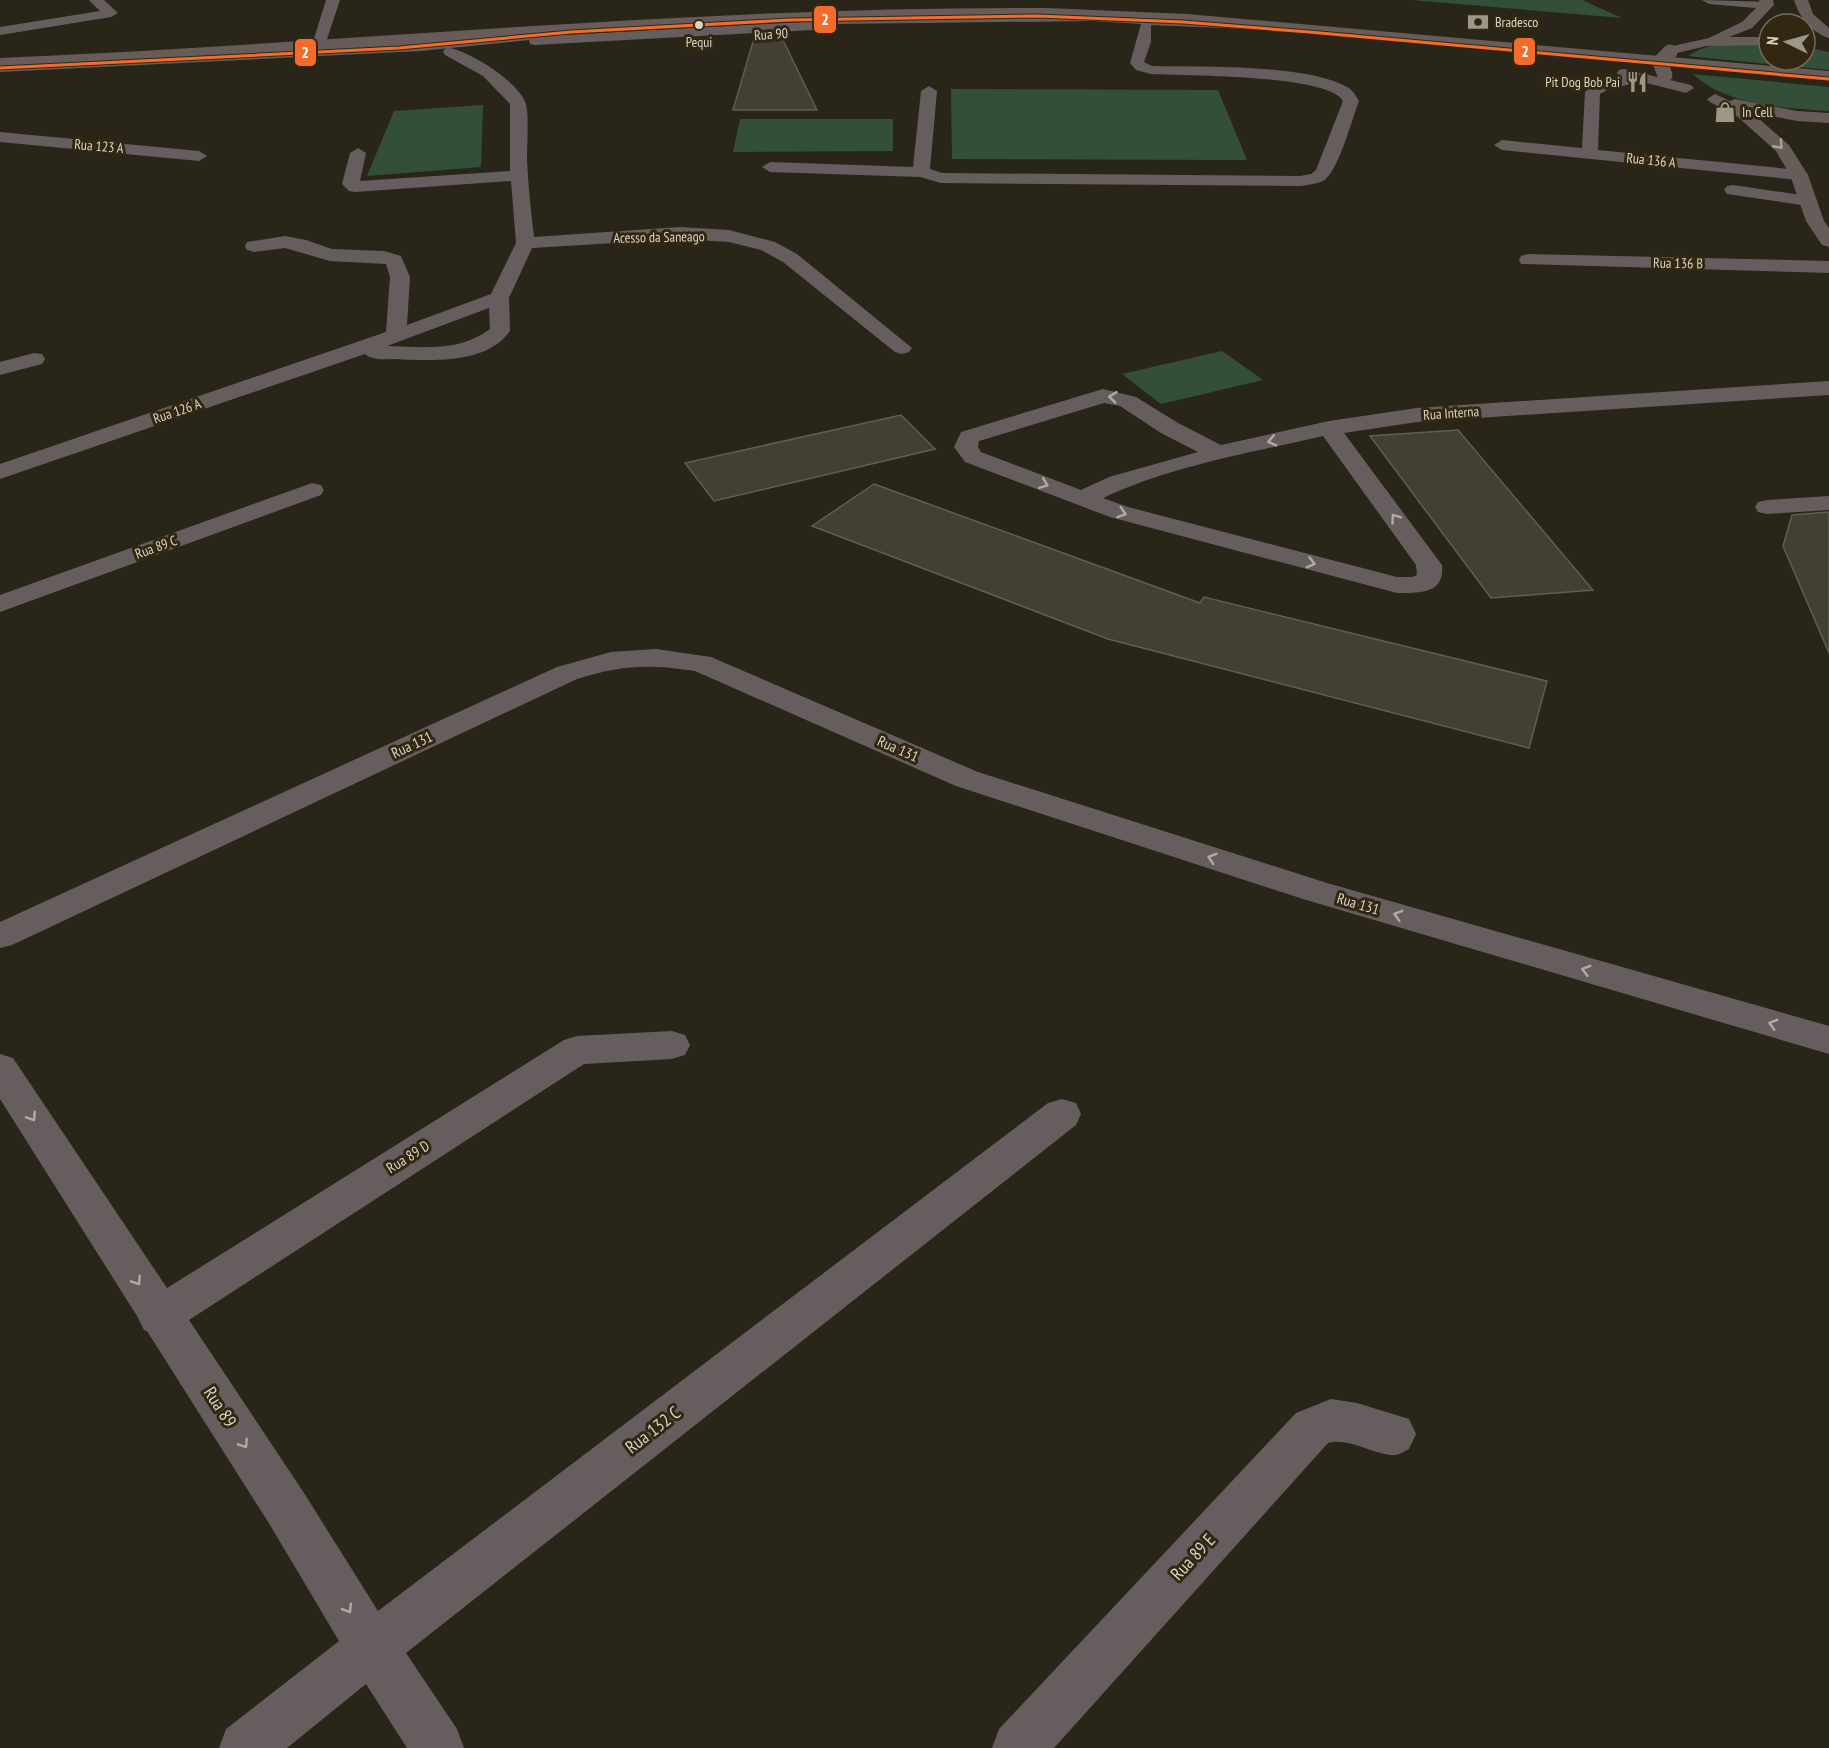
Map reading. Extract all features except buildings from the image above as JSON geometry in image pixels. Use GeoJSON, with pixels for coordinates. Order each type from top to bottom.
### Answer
{"type":"FeatureCollection","features":[{"type":"Feature","properties":{"kind":"main road"},"geometry":{"type":"LineString","coordinates":[[1801,0],[1804,13],[1828,43]]}},
{"type":"Feature","properties":{"kind":"main road"},"geometry":{"type":"LineString","coordinates":[[1143,21],[1321,22],[1584,46],[1675,49],[1706,42],[1747,25],[1767,2]]}},
{"type":"Feature","properties":{"kind":"main road","name":"Rua 90"},"geometry":{"type":"LineString","coordinates":[[2,66],[488,51],[910,26],[1040,21],[1101,12]]}},
{"type":"Feature","properties":{"kind":"main road","name":"Rua 90"},"geometry":{"type":"LineString","coordinates":[[2,66],[785,16],[1101,12],[1184,26],[1829,79]]}},
{"type":"Feature","properties":{"kind":"main road"},"geometry":{"type":"LineString","coordinates":[[1101,12],[1143,21],[1584,66],[1643,77],[1754,109],[1829,118]]}},
{"type":"Feature","properties":{"kind":"main road"},"geometry":{"type":"LineString","coordinates":[[1143,21],[1829,79]]}},
{"type":"Feature","properties":{"kind":"main road"},"geometry":{"type":"LineString","coordinates":[[1706,42],[1757,41]]}},
{"type":"Feature","properties":{"kind":"main road"},"geometry":{"type":"LineString","coordinates":[[1675,49],[1660,62],[1665,75],[1686,88]]}},
{"type":"Feature","properties":{"kind":"main road"},"geometry":{"type":"LineString","coordinates":[[1715,99],[1744,114],[1783,148],[1799,175],[1815,220],[1829,241]]}},
{"type":"Feature","properties":{"kind":"street"},"geometry":{"type":"LineString","coordinates":[[317,47],[333,0]]}},
{"type":"Feature","properties":{"kind":"street"},"geometry":{"type":"LineString","coordinates":[[1701,0],[1747,25]]}},
{"type":"Feature","properties":{"kind":"street"},"geometry":{"type":"LineString","coordinates":[[1709,0],[1767,2]]}},
{"type":"Feature","properties":{"kind":"street"},"geometry":{"type":"LineString","coordinates":[[99,3],[111,13],[55,15],[0,31],[2,66],[399,48],[845,24],[898,19],[1049,16],[1172,21],[1829,79]]}},
{"type":"Feature","properties":{"kind":"street"},"geometry":{"type":"LineString","coordinates":[[770,166],[921,172],[941,178],[1288,181],[1316,178],[1324,172],[1351,101],[1343,91],[1323,82],[1292,78],[1151,70],[1141,67],[1137,63],[1144,42],[1143,21]]}},
{"type":"Feature","properties":{"kind":"street"},"geometry":{"type":"LineString","coordinates":[[477,64],[482,54],[488,51]]}},
{"type":"Feature","properties":{"kind":"street"},"geometry":{"type":"LineString","coordinates":[[354,351],[453,353],[473,349],[489,342],[500,331],[499,298],[525,243],[519,175],[518,104],[513,96],[477,64],[450,52]]}},
{"type":"Feature","properties":{"kind":"street"},"geometry":{"type":"LineString","coordinates":[[1590,154],[1593,92],[1604,86],[1643,77]]}},
{"type":"Feature","properties":{"kind":"street"},"geometry":{"type":"LineString","coordinates":[[921,172],[929,91]]}},
{"type":"Feature","properties":{"kind":"street","name":"Rua 123 A"},"geometry":{"type":"LineString","coordinates":[[0,137],[199,156]]}},
{"type":"Feature","properties":{"kind":"street","name":"Rua 136 A"},"geometry":{"type":"LineString","coordinates":[[1502,145],[1799,175]]}},
{"type":"Feature","properties":{"kind":"street"},"geometry":{"type":"LineString","coordinates":[[358,153],[351,184],[355,187],[519,175]]}},
{"type":"Feature","properties":{"kind":"street"},"geometry":{"type":"LineString","coordinates":[[1720,188],[1808,201]]}},
{"type":"Feature","properties":{"kind":"street","name":"Acesso da Saneago"},"geometry":{"type":"LineString","coordinates":[[525,243],[680,233],[729,236],[768,246],[790,258],[902,348]]}},
{"type":"Feature","properties":{"kind":"street"},"geometry":{"type":"LineString","coordinates":[[254,246],[285,242],[299,244],[330,255],[384,257],[394,260],[400,277],[396,336]]}},
{"type":"Feature","properties":{"kind":"street","name":"Rua 136 B"},"geometry":{"type":"LineString","coordinates":[[1528,260],[1829,267]]}},
{"type":"Feature","properties":{"kind":"street"},"geometry":{"type":"LineString","coordinates":[[354,351],[499,298]]}},
{"type":"Feature","properties":{"kind":"street","name":"Rua 126 A"},"geometry":{"type":"LineString","coordinates":[[0,472],[354,351]]}},
{"type":"Feature","properties":{"kind":"street"},"geometry":{"type":"LineString","coordinates":[[0,369],[34,359]]}},
{"type":"Feature","properties":{"kind":"street","name":"Rua Interna"},"geometry":{"type":"LineString","coordinates":[[1082,499],[1118,482],[1218,453],[1329,428],[1417,415],[1829,388]]}},
{"type":"Feature","properties":{"kind":"street"},"geometry":{"type":"LineString","coordinates":[[1218,453],[1163,424],[1130,401],[1116,396],[1103,396],[969,437],[966,447],[974,457],[1119,512],[1397,585],[1417,585],[1430,578],[1429,565],[1329,428]]}},
{"type":"Feature","properties":{"kind":"street","name":"Rua 89 C"},"geometry":{"type":"LineString","coordinates":[[0,604],[312,490]]}},
{"type":"Feature","properties":{"kind":"street"},"geometry":{"type":"LineString","coordinates":[[1767,507],[1829,503]]}},
{"type":"Feature","properties":{"kind":"street","name":"Rua 131"},"geometry":{"type":"LineString","coordinates":[[0,936],[567,673],[611,660],[656,657],[701,663],[967,779],[1315,891],[1829,1040]]}},
{"type":"Feature","properties":{"kind":"street","name":"Rua 89 D"},"geometry":{"type":"LineString","coordinates":[[159,1316],[577,1050],[672,1045]]}},
{"type":"Feature","properties":{"kind":"street","name":"Rua 89"},"geometry":{"type":"LineString","coordinates":[[0,1068],[159,1316],[287,1509],[372,1647],[438,1748]]}},
{"type":"Feature","properties":{"kind":"street","name":"Rua 132 C"},"geometry":{"type":"LineString","coordinates":[[245,1748],[372,1647],[1062,1114]]}},
{"type":"Feature","properties":{"kind":"street","name":"Rua 89 E"},"geometry":{"type":"LineString","coordinates":[[1018,1748],[1312,1428],[1331,1420],[1357,1424],[1393,1434]]}},
{"type":"Feature","properties":{"kind":"green space"},"geometry":{"type":"Polygon","coordinates":[[[1411,0],[1582,0],[1622,18],[1411,0]]]}},
{"type":"Feature","properties":{"kind":"green space"},"geometry":{"type":"Polygon","coordinates":[[[1757,44],[1757,63],[1688,56],[1706,47],[1757,44]]]}},
{"type":"Feature","properties":{"kind":"green space"},"geometry":{"type":"Polygon","coordinates":[[[1817,50],[1829,52],[1829,70],[1817,69],[1817,50]]]}},
{"type":"Feature","properties":{"kind":"green space"},"geometry":{"type":"Polygon","coordinates":[[[1693,74],[1829,87],[1829,111],[1776,106],[1739,99],[1707,85],[1693,74]]]}},
{"type":"Feature","properties":{"kind":"green space"},"geometry":{"type":"Polygon","coordinates":[[[951,89],[1218,90],[1247,160],[952,159],[951,89]]]}},
{"type":"Feature","properties":{"kind":"green space"},"geometry":{"type":"Polygon","coordinates":[[[483,105],[481,167],[367,176],[394,111],[483,105]]]}},
{"type":"Feature","properties":{"kind":"green space"},"geometry":{"type":"Polygon","coordinates":[[[740,119],[893,119],[893,151],[733,152],[740,119]]]}},
{"type":"Feature","properties":{"kind":"green space"},"geometry":{"type":"Polygon","coordinates":[[[1222,351],[1263,380],[1161,404],[1122,374],[1222,351]]]}},
{"type":"Feature","properties":{"kind":"transit line","name":"2"},"geometry":{"type":"LineString","coordinates":[[0,68],[399,48],[571,32],[789,20],[1038,16],[1183,22],[1309,32],[1829,79]]}},
{"type":"Feature","properties":{"kind":"place","name":"Bradesco"},"geometry":{"type":"Point","coordinates":[1478,22]}},
{"type":"Feature","properties":{"kind":"place","name":"Pequi"},"geometry":{"type":"Point","coordinates":[699,25]}},
{"type":"Feature","properties":{"kind":"place","name":"Pit Dog Bob Pai"},"geometry":{"type":"Point","coordinates":[1637,82]}},
{"type":"Feature","properties":{"kind":"place","name":"In Cell"},"geometry":{"type":"Point","coordinates":[1725,112]}}]}
